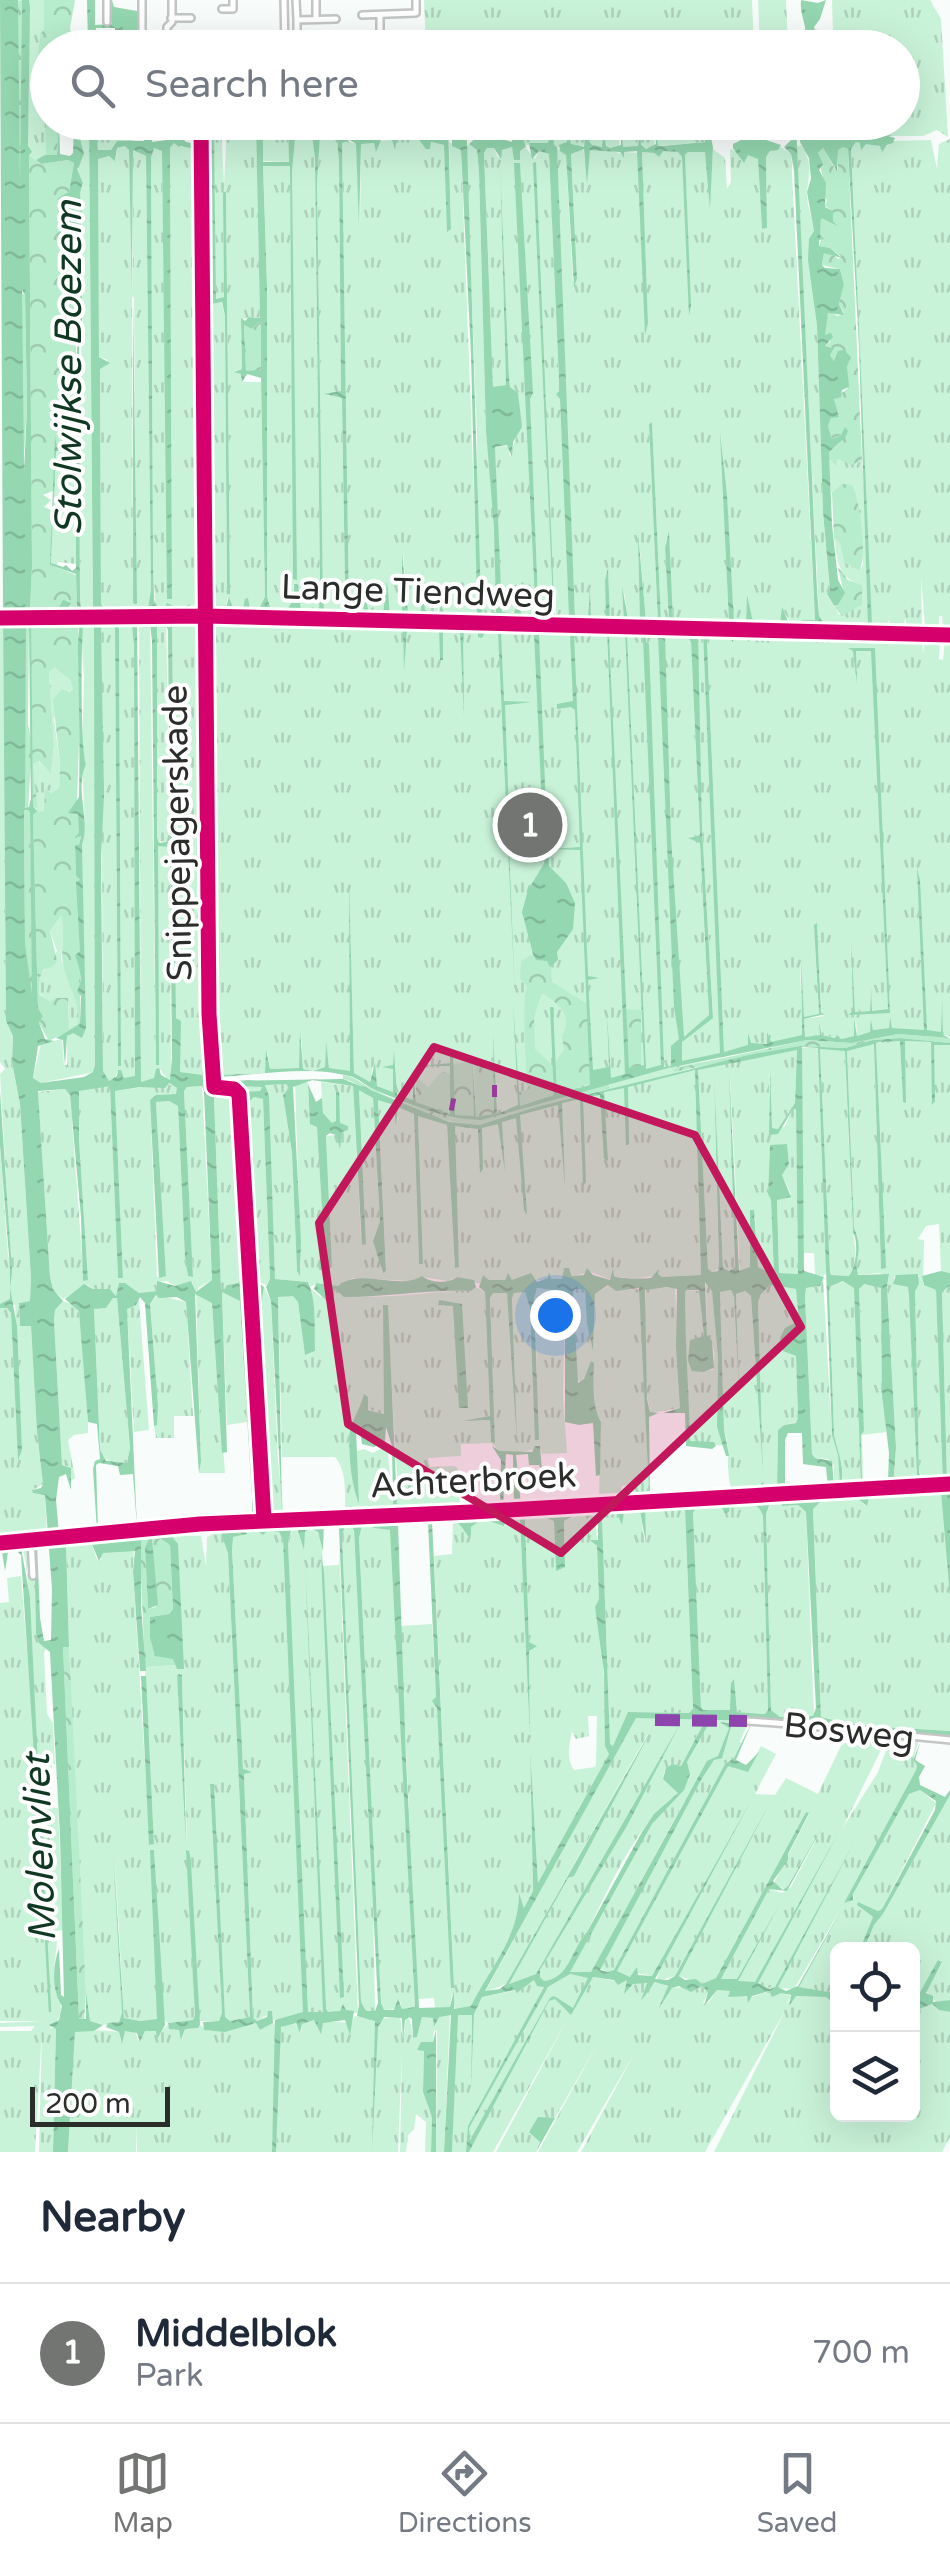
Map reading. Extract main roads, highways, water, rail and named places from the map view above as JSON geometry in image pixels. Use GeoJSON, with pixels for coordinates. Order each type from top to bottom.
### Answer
{"type":"FeatureCollection","features":[{"type":"Feature","properties":{"kind":"water"},"geometry":{"type":"Polygon","coordinates":[[[0,0],[18,0],[20,185],[22,0],[29,0],[30,610],[57,611],[63,600],[71,603],[67,611],[77,610],[76,574],[50,565],[55,436],[57,448],[61,449],[56,452],[51,563],[66,565],[72,571],[76,568],[79,456],[80,598],[85,613],[25,616],[23,620],[84,620],[82,714],[86,764],[82,784],[82,845],[86,1028],[82,1038],[73,1033],[67,1036],[65,1066],[63,1040],[56,1038],[80,1024],[81,996],[77,991],[80,978],[75,955],[80,951],[76,882],[80,880],[76,876],[75,845],[79,845],[81,836],[74,838],[79,833],[78,814],[68,813],[79,797],[79,629],[78,622],[31,625],[38,1008],[43,1016],[39,1023],[45,1039],[54,1041],[38,1046],[33,1078],[41,1083],[84,1077],[93,1072],[95,1065],[94,620],[118,620],[119,631],[121,1066],[115,625],[101,627],[103,1071],[109,1081],[117,1076],[118,1070],[124,1078],[135,1076],[134,647],[132,626],[123,622],[137,619],[141,1082],[154,1078],[159,1068],[161,1075],[170,1080],[172,1058],[170,847],[158,846],[156,1065],[152,641],[150,624],[144,623],[144,619],[157,622],[160,843],[170,841],[168,630],[163,619],[172,619],[176,1018],[181,1021],[180,1072],[202,1075],[199,637],[195,619],[202,618],[207,1076],[212,1094],[237,1097],[260,1477],[258,1518],[244,1519],[252,1517],[252,1497],[240,1301],[222,1292],[227,1452],[222,1453],[212,1303],[195,1294],[199,1473],[186,1302],[156,1295],[150,1304],[158,1405],[154,1426],[145,1303],[140,1297],[136,1305],[127,1309],[137,1527],[133,1474],[120,1475],[118,1466],[99,1463],[98,1529],[111,1530],[97,1531],[93,1469],[100,1459],[97,1424],[88,1422],[79,1311],[65,1299],[84,1284],[93,1289],[110,1289],[116,1296],[119,1283],[139,1293],[157,1291],[157,1281],[175,1286],[191,1281],[196,1292],[212,1280],[204,1091],[202,1086],[187,1087],[184,1091],[193,1277],[188,1276],[185,1258],[178,1106],[169,1101],[156,1102],[166,1276],[159,1278],[150,1100],[156,1095],[176,1094],[177,1088],[169,1083],[165,1088],[115,1091],[123,1278],[118,1278],[110,1086],[79,1091],[88,1280],[83,1281],[70,1095],[65,1089],[38,1091],[50,1277],[53,1289],[63,1301],[55,1310],[54,1320],[62,1465],[71,1468],[71,1490],[66,1474],[59,1477],[56,1538],[86,1538],[88,1542],[66,1543],[69,1647],[63,1647],[79,2019],[86,2019],[86,1991],[90,2021],[103,2025],[94,2031],[75,2032],[68,2152],[53,2152],[56,2029],[49,2025],[59,2020],[62,2006],[54,1978],[59,1949],[64,1997],[60,1836],[50,1652],[39,1643],[36,1634],[34,1540],[42,1540],[37,1543],[44,1641],[51,1640],[52,1589],[45,1495],[32,1490],[43,1484],[31,1326],[20,1326],[19,1303],[30,1301],[31,1278],[20,1104],[12,1062],[13,1036],[6,1021],[3,621],[14,620],[0,616],[0,0]],[[22,290],[24,472],[27,407],[22,290]],[[26,623],[25,808],[31,799],[26,623]],[[24,811],[25,943],[32,995],[30,811],[24,811]],[[214,1098],[221,1289],[241,1278],[232,1099],[214,1098]],[[117,1298],[106,1308],[94,1309],[100,1450],[106,1461],[127,1463],[130,1448],[117,1298]]]}},
{"type":"Feature","properties":{"kind":"water"},"geometry":{"type":"Polygon","coordinates":[[[87,0],[95,0],[95,25],[112,24],[112,0],[114,7],[137,11],[138,30],[88,30],[87,0]]]}},
{"type":"Feature","properties":{"kind":"water"},"geometry":{"type":"Polygon","coordinates":[[[801,0],[826,0],[814,30],[805,30],[801,0]]]}},
{"type":"Feature","properties":{"kind":"water"},"geometry":{"type":"Polygon","coordinates":[[[58,140],[60,154],[70,156],[73,140],[80,140],[84,154],[77,169],[83,183],[79,242],[83,257],[83,313],[79,341],[79,454],[65,451],[76,441],[78,254],[73,248],[72,261],[60,261],[69,252],[66,238],[60,235],[63,228],[57,207],[58,198],[69,192],[74,163],[68,160],[41,164],[36,160],[57,155],[58,140]]]}},
{"type":"Feature","properties":{"kind":"water"},"geometry":{"type":"Polygon","coordinates":[[[89,140],[97,140],[98,150],[111,150],[117,141],[187,143],[179,147],[174,143],[170,148],[172,599],[167,599],[162,151],[154,148],[151,158],[154,601],[161,611],[167,603],[180,609],[189,604],[192,610],[198,607],[195,151],[204,609],[208,607],[205,140],[209,140],[211,298],[211,140],[214,140],[216,299],[224,297],[226,192],[230,594],[222,302],[211,304],[214,607],[226,608],[229,597],[234,609],[243,608],[248,598],[250,608],[259,609],[265,597],[261,378],[247,374],[242,382],[241,374],[234,372],[242,369],[241,318],[260,318],[256,140],[263,140],[263,162],[289,162],[288,140],[295,140],[292,172],[297,580],[293,579],[290,166],[263,166],[267,597],[270,607],[286,612],[293,600],[294,584],[298,584],[301,610],[319,609],[313,140],[320,140],[317,183],[323,592],[324,609],[331,615],[93,613],[89,140]],[[125,146],[117,148],[115,161],[109,156],[98,159],[99,357],[110,363],[100,369],[101,604],[108,612],[116,607],[148,609],[151,590],[146,156],[133,150],[132,293],[129,150],[125,146]],[[261,323],[252,329],[244,325],[246,371],[261,370],[261,323]]]}},
{"type":"Feature","properties":{"kind":"water"},"geometry":{"type":"Polygon","coordinates":[[[337,140],[350,140],[342,143],[349,610],[363,612],[365,583],[368,610],[383,613],[387,581],[390,613],[402,612],[402,553],[408,612],[421,611],[422,569],[425,611],[438,615],[441,605],[445,615],[472,613],[477,617],[477,605],[481,605],[483,614],[496,612],[486,431],[479,172],[477,150],[469,144],[474,140],[524,140],[526,147],[520,151],[520,160],[514,160],[512,147],[502,150],[501,159],[494,148],[487,148],[484,153],[493,387],[506,385],[500,163],[509,378],[510,387],[518,393],[522,427],[513,442],[512,457],[507,445],[495,447],[502,612],[514,613],[517,605],[523,616],[536,606],[541,615],[550,619],[553,605],[556,619],[569,616],[560,399],[556,394],[559,380],[549,154],[539,151],[532,159],[529,143],[554,140],[557,147],[575,617],[588,617],[590,586],[591,616],[606,620],[608,568],[610,619],[624,620],[622,587],[628,618],[635,622],[640,619],[638,533],[646,621],[658,622],[649,424],[652,422],[661,620],[664,624],[669,621],[665,548],[669,531],[673,621],[729,622],[720,432],[734,623],[746,622],[747,595],[753,622],[780,623],[782,607],[795,628],[768,628],[764,624],[761,629],[734,624],[708,628],[331,615],[343,610],[345,585],[342,398],[324,394],[341,391],[337,140]]]}},
{"type":"Feature","properties":{"kind":"water"},"geometry":{"type":"Polygon","coordinates":[[[350,140],[381,140],[376,152],[374,143],[361,144],[359,227],[356,144],[350,140]]]}},
{"type":"Feature","properties":{"kind":"water"},"geometry":{"type":"Polygon","coordinates":[[[419,140],[449,140],[451,229],[447,232],[444,145],[431,142],[430,149],[419,140]]]}},
{"type":"Feature","properties":{"kind":"water"},"geometry":{"type":"Polygon","coordinates":[[[452,140],[467,140],[481,601],[477,601],[461,150],[452,146],[452,140]]]}},
{"type":"Feature","properties":{"kind":"water"},"geometry":{"type":"Polygon","coordinates":[[[588,140],[602,147],[605,140],[610,148],[621,145],[621,140],[623,147],[638,146],[641,140],[646,149],[656,144],[656,140],[658,146],[663,146],[712,140],[710,209],[705,152],[685,155],[689,316],[682,157],[678,152],[663,151],[659,157],[642,152],[648,323],[645,335],[637,151],[624,152],[624,158],[620,152],[590,150],[587,184],[584,149],[571,154],[577,278],[574,287],[566,155],[559,145],[567,142],[584,147],[588,140]]]}},
{"type":"Feature","properties":{"kind":"water"},"geometry":{"type":"Polygon","coordinates":[[[741,140],[766,140],[781,145],[766,157],[767,228],[762,229],[758,159],[748,155],[744,163],[733,144],[741,140]]]}},
{"type":"Feature","properties":{"kind":"water"},"geometry":{"type":"Polygon","coordinates":[[[797,140],[819,616],[826,627],[868,625],[848,149],[838,150],[837,171],[823,148],[818,153],[823,164],[819,170],[826,183],[825,207],[833,211],[833,221],[839,227],[821,218],[820,235],[824,239],[819,240],[819,246],[830,248],[842,258],[824,253],[822,265],[840,269],[844,284],[839,304],[844,315],[828,313],[825,335],[831,333],[833,337],[825,346],[834,348],[830,355],[834,361],[838,351],[844,350],[851,357],[847,366],[849,387],[834,399],[839,417],[831,418],[828,426],[832,439],[841,435],[845,427],[848,431],[829,452],[838,580],[845,593],[834,606],[827,594],[830,590],[823,512],[817,325],[808,260],[809,239],[814,231],[807,192],[811,179],[809,158],[800,140],[894,140],[882,152],[880,146],[866,144],[861,150],[856,142],[851,149],[872,625],[876,630],[800,628],[799,623],[815,620],[794,170],[791,154],[784,147],[797,140]]]}},
{"type":"Feature","properties":{"kind":"water"},"geometry":{"type":"Polygon","coordinates":[[[536,162],[554,602],[533,163],[536,162]]]}},
{"type":"Feature","properties":{"kind":"water"},"geometry":{"type":"Polygon","coordinates":[[[514,163],[520,163],[533,393],[530,399],[538,600],[535,602],[514,163]]]}},
{"type":"Feature","properties":{"kind":"water"},"geometry":{"type":"Polygon","coordinates":[[[133,296],[137,603],[135,604],[133,603],[133,296]]]}},
{"type":"Feature","properties":{"kind":"water"},"geometry":{"type":"Polygon","coordinates":[[[209,618],[221,621],[214,626],[217,1075],[264,1073],[215,1077],[209,618]]]}},
{"type":"Feature","properties":{"kind":"water"},"geometry":{"type":"Polygon","coordinates":[[[403,623],[472,624],[473,629],[463,630],[464,717],[460,630],[443,630],[440,660],[439,628],[407,628],[404,672],[403,623]]]}},
{"type":"Feature","properties":{"kind":"water"},"geometry":{"type":"Polygon","coordinates":[[[525,625],[603,632],[574,633],[588,976],[599,978],[588,980],[593,1070],[609,1067],[607,1013],[611,1078],[625,1074],[607,629],[620,630],[609,635],[629,1068],[644,1065],[625,629],[631,629],[627,636],[646,1069],[661,1065],[643,639],[635,630],[646,630],[649,644],[664,1067],[671,1066],[671,1046],[679,1039],[674,1007],[658,635],[650,634],[651,630],[664,631],[665,635],[671,837],[684,1037],[709,1015],[700,843],[688,838],[700,835],[691,642],[686,635],[669,635],[669,631],[698,631],[702,827],[713,1018],[682,1042],[682,1061],[720,1053],[703,631],[761,632],[748,642],[746,637],[734,635],[733,642],[727,635],[709,635],[707,641],[724,1052],[748,1045],[748,1033],[751,1043],[767,1044],[767,1032],[771,1042],[802,1035],[801,961],[804,1017],[819,1014],[814,925],[817,923],[821,1013],[825,1014],[804,1019],[805,1037],[820,1035],[819,1022],[822,1035],[837,1035],[841,1039],[854,1036],[854,1020],[857,1036],[870,1032],[871,1019],[873,1030],[889,1028],[890,1017],[892,1028],[924,1030],[917,868],[927,1030],[941,1032],[942,996],[943,1035],[950,1038],[898,1034],[852,1043],[807,1040],[668,1068],[482,1120],[455,1117],[428,1110],[349,1076],[313,1071],[325,1067],[326,1041],[329,1068],[350,1071],[349,878],[354,1073],[370,1082],[375,1063],[377,1086],[393,1092],[393,1069],[382,1067],[393,1065],[394,1051],[397,1095],[413,1100],[413,1069],[416,1102],[450,1114],[450,1066],[423,1066],[450,1063],[450,1050],[455,1115],[474,1116],[472,1055],[476,1117],[494,1114],[493,1034],[497,1114],[518,1105],[513,1002],[520,1106],[554,1095],[550,1007],[557,1094],[590,1085],[580,850],[552,849],[580,847],[575,710],[557,709],[557,704],[573,701],[570,634],[539,634],[546,809],[542,809],[534,632],[523,629],[525,625]]]}},
{"type":"Feature","properties":{"kind":"water"},"geometry":{"type":"Polygon","coordinates":[[[478,626],[518,626],[501,632],[504,701],[532,702],[505,705],[509,815],[538,818],[508,820],[515,997],[498,631],[487,628],[482,638],[478,637],[478,626]]]}},
{"type":"Feature","properties":{"kind":"water"},"geometry":{"type":"Polygon","coordinates":[[[848,648],[875,648],[890,1013],[848,1015],[853,1011],[851,940],[855,1012],[870,1011],[871,987],[872,1011],[888,1009],[871,651],[856,651],[857,684],[853,651],[848,648]]]}},
{"type":"Feature","properties":{"kind":"water"},"geometry":{"type":"Polygon","coordinates":[[[546,812],[549,866],[566,883],[575,903],[573,929],[557,952],[558,960],[550,967],[547,961],[536,960],[522,912],[528,890],[545,862],[546,812]]]}},
{"type":"Feature","properties":{"kind":"water"},"geometry":{"type":"Polygon","coordinates":[[[300,1030],[303,1069],[313,1071],[265,1073],[266,1049],[270,1069],[299,1068],[300,1030]]]}},
{"type":"Feature","properties":{"kind":"water"},"geometry":{"type":"Polygon","coordinates":[[[900,1038],[950,1043],[934,1045],[932,1105],[931,1042],[905,1041],[906,1103],[900,1041],[876,1042],[886,1268],[881,1269],[874,1044],[847,1051],[858,1275],[889,1274],[894,1475],[898,1485],[882,1483],[888,1482],[889,1453],[882,1395],[881,1288],[864,1284],[859,1289],[862,1486],[848,1486],[861,1483],[854,1288],[843,1281],[829,1287],[834,1435],[842,1468],[840,1486],[832,1435],[818,1048],[802,1047],[804,1271],[824,1277],[820,1286],[806,1288],[805,1296],[812,1454],[832,1461],[834,1488],[828,1488],[826,1467],[803,1464],[802,1433],[788,1433],[785,1490],[777,1490],[778,1430],[796,1423],[798,1418],[796,1356],[783,1351],[780,1338],[785,1328],[799,1321],[796,1289],[770,1285],[758,1302],[763,1473],[751,1296],[745,1291],[736,1294],[739,1390],[734,1297],[731,1290],[720,1292],[726,1456],[717,1427],[718,1358],[712,1291],[705,1282],[707,1335],[712,1341],[714,1368],[703,1372],[692,1371],[688,1361],[690,1340],[704,1336],[699,1290],[685,1293],[690,1441],[714,1442],[716,1446],[712,1449],[686,1446],[685,1413],[663,1413],[680,1408],[677,1289],[645,1290],[647,1399],[650,1412],[658,1413],[649,1417],[650,1497],[630,1496],[649,1490],[639,1288],[616,1291],[608,1285],[595,1294],[593,1351],[585,1290],[573,1292],[578,1383],[584,1379],[591,1361],[594,1363],[593,1386],[601,1422],[600,1475],[596,1476],[593,1423],[565,1422],[565,1300],[560,1291],[537,1288],[534,1299],[539,1440],[535,1440],[530,1308],[525,1292],[514,1293],[512,1298],[517,1442],[507,1293],[493,1293],[490,1298],[495,1443],[491,1442],[490,1420],[462,1421],[490,1416],[485,1292],[479,1287],[483,1275],[489,1280],[505,1280],[508,1273],[512,1280],[531,1273],[537,1282],[548,1278],[549,1272],[551,1279],[562,1279],[564,1268],[569,1268],[572,1276],[584,1275],[587,1268],[593,1275],[610,1280],[613,1268],[614,1276],[626,1278],[651,1278],[659,1269],[662,1277],[701,1275],[695,1070],[628,1087],[626,1145],[624,1088],[604,1092],[608,1161],[604,1159],[600,1095],[583,1098],[583,1186],[580,1099],[562,1103],[565,1186],[558,1105],[520,1115],[527,1215],[516,1118],[502,1122],[505,1172],[498,1124],[482,1128],[480,1173],[478,1129],[455,1126],[459,1267],[455,1268],[447,1125],[418,1116],[423,1264],[419,1264],[414,1114],[398,1107],[396,1126],[394,1105],[378,1100],[386,1271],[383,1273],[373,1241],[380,1221],[373,1098],[359,1090],[366,1244],[362,1245],[353,1086],[312,1080],[293,1087],[300,1276],[292,1153],[283,1095],[289,1088],[286,1084],[265,1085],[269,1096],[275,1279],[308,1282],[314,1315],[315,1351],[305,1355],[298,1302],[293,1296],[278,1297],[282,1513],[271,1301],[266,1287],[270,1279],[263,1099],[254,1097],[245,1105],[255,1280],[264,1287],[261,1305],[265,1398],[261,1398],[242,1092],[260,1091],[262,1087],[217,1086],[215,1081],[343,1079],[449,1122],[480,1125],[536,1107],[749,1055],[800,1046],[845,1048],[873,1040],[900,1038]],[[820,1049],[830,1272],[849,1276],[856,1248],[845,1051],[820,1049]],[[797,1050],[698,1070],[708,1269],[712,1272],[718,1271],[719,1264],[714,1075],[723,1268],[729,1271],[735,1267],[729,1069],[739,1271],[750,1267],[750,1210],[754,1210],[758,1267],[774,1275],[768,1194],[770,1145],[787,1144],[789,1164],[782,1175],[791,1197],[777,1200],[779,1273],[798,1274],[796,1109],[778,1134],[769,1135],[770,1067],[772,1128],[778,1129],[795,1103],[797,1050]]]}},
{"type":"Feature","properties":{"kind":"water"},"geometry":{"type":"Polygon","coordinates":[[[308,1084],[316,1102],[322,1098],[323,1113],[332,1123],[336,1121],[339,1092],[340,1123],[348,1126],[342,1132],[340,1149],[336,1135],[326,1136],[332,1267],[327,1271],[319,1270],[322,1208],[317,1127],[310,1124],[308,1084]]]}},
{"type":"Feature","properties":{"kind":"water"},"geometry":{"type":"Polygon","coordinates":[[[0,1091],[12,1272],[10,1288],[0,1145],[0,1091]]]}},
{"type":"Feature","properties":{"kind":"water"},"geometry":{"type":"Polygon","coordinates":[[[950,1273],[950,1285],[942,1292],[947,1482],[943,1481],[936,1290],[924,1285],[922,1276],[950,1273]]]}},
{"type":"Feature","properties":{"kind":"water"},"geometry":{"type":"Polygon","coordinates":[[[918,1274],[915,1291],[919,1472],[921,1479],[937,1482],[904,1484],[903,1481],[913,1481],[917,1476],[909,1297],[908,1287],[893,1284],[896,1275],[918,1274]]]}},
{"type":"Feature","properties":{"kind":"water"},"geometry":{"type":"Polygon","coordinates":[[[422,1276],[439,1282],[457,1277],[474,1280],[476,1287],[471,1291],[344,1297],[335,1289],[333,1300],[328,1302],[314,1289],[316,1283],[338,1286],[357,1279],[402,1281],[422,1276]]]}},
{"type":"Feature","properties":{"kind":"water"},"geometry":{"type":"Polygon","coordinates":[[[10,1288],[17,1326],[22,1450],[18,1460],[11,1313],[0,1308],[10,1299],[10,1288]]]}},
{"type":"Feature","properties":{"kind":"water"},"geometry":{"type":"Polygon","coordinates":[[[439,1300],[462,1304],[468,1408],[459,1408],[453,1306],[438,1305],[439,1300]]]}},
{"type":"Feature","properties":{"kind":"water"},"geometry":{"type":"Polygon","coordinates":[[[383,1305],[388,1305],[397,1504],[393,1504],[392,1446],[386,1427],[385,1441],[374,1447],[362,1444],[360,1430],[356,1429],[359,1504],[351,1468],[350,1431],[364,1394],[368,1397],[368,1410],[384,1414],[383,1305]]]}},
{"type":"Feature","properties":{"kind":"water"},"geometry":{"type":"Polygon","coordinates":[[[492,1446],[500,1451],[532,1452],[540,1446],[542,1471],[539,1465],[529,1465],[528,1454],[516,1455],[521,1506],[514,1507],[513,1455],[506,1454],[503,1507],[490,1508],[500,1504],[501,1460],[492,1446]]]}},
{"type":"Feature","properties":{"kind":"water"},"geometry":{"type":"Polygon","coordinates":[[[950,1486],[950,1596],[941,1491],[919,1496],[896,1492],[891,1498],[878,1493],[869,1498],[867,1506],[854,1496],[834,1501],[824,1498],[813,1509],[821,1717],[950,1731],[950,1738],[808,1722],[636,1718],[485,1991],[506,1984],[654,1725],[574,1876],[568,1878],[509,1984],[536,1974],[680,1724],[627,1826],[540,1970],[540,1977],[544,1981],[553,1979],[565,1969],[642,1832],[654,1814],[678,1793],[663,1779],[666,1768],[673,1764],[681,1766],[704,1723],[713,1723],[708,1725],[687,1762],[690,1774],[684,1790],[652,1824],[570,1972],[591,1972],[707,1761],[718,1756],[729,1728],[720,1722],[732,1724],[722,1758],[714,1760],[701,1780],[600,1970],[614,1970],[725,1764],[734,1758],[751,1724],[736,1760],[746,1765],[759,1752],[748,1772],[728,1766],[617,1971],[630,1977],[637,1967],[638,1975],[652,1976],[752,1799],[655,1979],[675,1976],[771,1801],[679,1976],[702,1984],[716,1978],[806,1812],[809,1813],[788,1860],[773,1881],[783,1890],[824,1824],[787,1891],[769,1889],[721,1979],[737,1979],[781,1902],[738,1981],[755,1982],[839,1832],[758,1983],[770,1989],[775,1987],[855,1841],[778,1987],[786,1991],[798,1986],[843,1907],[799,1987],[830,1992],[830,2000],[796,1996],[789,2006],[791,1995],[781,1993],[772,1997],[769,1991],[752,1996],[748,2003],[747,1996],[728,1997],[730,1991],[717,1990],[704,2006],[708,1992],[702,1986],[691,1992],[679,1986],[672,1988],[658,2010],[668,1986],[655,1982],[641,2001],[647,1983],[633,1984],[624,1994],[627,1980],[618,1985],[614,1980],[593,1977],[571,2015],[555,1999],[549,2001],[469,2152],[468,2126],[544,1987],[537,1986],[534,1980],[518,1992],[482,1997],[474,2014],[471,2087],[472,2015],[458,2015],[452,2152],[444,2152],[451,2015],[439,2017],[434,2027],[433,2018],[422,2017],[417,2037],[413,2038],[409,2017],[405,2020],[403,2041],[402,2018],[384,2017],[378,2027],[372,2152],[375,2021],[357,2016],[339,1528],[328,1524],[328,1520],[348,1518],[342,1535],[361,2002],[366,2011],[375,2011],[378,2003],[354,1531],[350,1521],[363,1522],[359,1538],[384,2010],[394,2010],[398,1999],[402,2009],[415,2007],[390,1530],[374,1528],[367,1524],[367,1519],[578,1508],[578,1514],[564,1521],[565,1567],[556,1571],[554,1521],[544,1517],[525,1519],[529,1642],[537,1646],[529,1651],[530,1737],[520,1518],[504,1526],[483,1519],[471,1527],[468,1536],[454,1521],[432,1521],[454,1988],[437,1708],[432,1701],[436,1697],[428,1522],[398,1524],[419,2008],[450,2007],[454,1991],[454,2009],[471,2006],[509,1939],[519,1893],[524,1908],[533,1891],[530,1751],[538,1883],[609,1754],[605,1746],[604,1672],[595,1607],[599,1599],[597,1546],[590,1540],[598,1540],[598,1521],[593,1513],[587,1519],[582,1507],[645,1503],[646,1543],[640,1511],[625,1507],[622,1525],[617,1513],[602,1516],[613,1746],[628,1712],[689,1713],[693,1709],[685,1510],[677,1504],[664,1511],[647,1503],[715,1498],[712,1504],[698,1505],[693,1513],[701,1707],[730,1710],[734,1679],[737,1712],[765,1714],[768,1710],[763,1516],[758,1507],[750,1504],[730,1505],[725,1513],[716,1498],[773,1495],[766,1514],[771,1710],[780,1717],[813,1716],[816,1708],[806,1512],[798,1505],[782,1506],[775,1495],[950,1486]],[[570,1974],[548,1987],[469,2128],[470,2140],[550,1998],[554,1996],[573,2008],[588,1978],[570,1974]]]}},
{"type":"Feature","properties":{"kind":"water"},"geometry":{"type":"Polygon","coordinates":[[[324,1521],[323,1551],[318,1532],[311,1529],[305,1531],[304,1550],[296,1524],[288,1542],[308,2012],[323,2012],[305,1559],[326,2009],[340,2011],[343,2004],[346,2010],[354,2011],[350,2035],[345,2020],[323,2023],[321,2034],[314,2020],[302,2024],[300,2033],[296,2023],[281,2027],[276,2152],[272,2152],[275,2020],[303,2012],[283,1540],[279,1532],[267,1531],[263,1535],[251,1526],[324,1521]]]}},
{"type":"Feature","properties":{"kind":"water"},"geometry":{"type":"Polygon","coordinates":[[[246,1525],[247,1534],[233,1537],[232,1549],[243,1769],[252,1772],[244,1774],[253,2018],[257,2021],[272,2011],[273,2023],[260,2030],[256,2023],[225,2032],[204,2030],[203,2022],[219,2021],[222,2013],[210,1784],[214,1784],[225,2017],[230,2021],[250,2017],[228,1553],[219,1527],[246,1525]]]}},
{"type":"Feature","properties":{"kind":"water"},"geometry":{"type":"Polygon","coordinates":[[[166,1529],[178,1544],[184,1669],[177,1669],[173,1659],[155,1656],[150,1638],[150,1617],[169,1614],[173,1609],[170,1545],[158,1537],[152,1539],[158,1605],[148,1609],[145,1548],[149,1538],[144,1534],[166,1529]]]}},
{"type":"Feature","properties":{"kind":"water"},"geometry":{"type":"Polygon","coordinates":[[[139,1531],[146,1671],[140,1671],[135,1551],[103,1553],[99,1561],[91,1542],[93,1537],[139,1531]]]}},
{"type":"Feature","properties":{"kind":"water"},"geometry":{"type":"Polygon","coordinates":[[[20,1543],[30,1597],[39,1787],[21,1555],[8,1552],[5,1571],[1,1546],[20,1543]]]}},
{"type":"Feature","properties":{"kind":"water"},"geometry":{"type":"Polygon","coordinates":[[[321,1554],[344,1997],[340,1998],[321,1554]]]}},
{"type":"Feature","properties":{"kind":"water"},"geometry":{"type":"Polygon","coordinates":[[[177,1675],[182,1675],[186,1844],[177,1675]]]}},
{"type":"Feature","properties":{"kind":"water"},"geometry":{"type":"Polygon","coordinates":[[[141,1676],[146,1676],[154,1844],[149,1845],[141,1676]]]}},
{"type":"Feature","properties":{"kind":"water"},"geometry":{"type":"Polygon","coordinates":[[[920,1743],[915,1760],[925,1766],[919,1777],[920,1785],[945,1797],[950,1790],[950,1795],[867,1942],[863,1942],[873,1917],[858,1902],[878,1911],[882,1909],[935,1810],[936,1801],[920,1790],[909,1794],[853,1900],[844,1903],[916,1770],[913,1760],[920,1743]]]}},
{"type":"Feature","properties":{"kind":"water"},"geometry":{"type":"Polygon","coordinates":[[[150,1850],[154,1850],[165,2025],[157,2039],[156,2031],[145,2031],[140,2042],[137,2033],[125,2031],[122,2044],[119,2032],[106,2027],[108,2023],[119,2022],[122,2013],[113,1852],[124,2018],[140,2021],[157,2019],[150,1850]]]}},
{"type":"Feature","properties":{"kind":"water"},"geometry":{"type":"Polygon","coordinates":[[[186,1850],[191,1861],[200,2025],[185,2029],[181,2040],[179,2030],[169,2029],[168,2023],[193,2020],[195,2016],[186,1850]]]}},
{"type":"Feature","properties":{"kind":"water"},"geometry":{"type":"Polygon","coordinates":[[[938,1960],[942,1962],[926,1993],[933,1996],[933,2002],[950,2000],[950,2012],[932,2004],[920,2009],[920,1992],[938,1960]]]}},
{"type":"Feature","properties":{"kind":"water"},"geometry":{"type":"Polygon","coordinates":[[[436,2030],[436,2152],[431,2152],[432,2117],[423,2092],[424,2051],[417,2050],[421,2042],[433,2042],[436,2030]]]}},
{"type":"Feature","properties":{"kind":"water"},"geometry":{"type":"Polygon","coordinates":[[[538,2117],[555,2118],[536,2152],[540,2142],[529,2132],[538,2117]]]}},
{"type":"Feature","properties":{"kind":"waterway"},"geometry":{"type":"LineString","coordinates":[[179,143],[197,147],[197,157]]}},
{"type":"Feature","properties":{"kind":"waterway","name":"Stolwijkse Boezem"},"geometry":{"type":"LineString","coordinates":[[57,317],[61,331]]}},
{"type":"Feature","properties":{"kind":"waterway","name":"Molenvliet"},"geometry":{"type":"LineString","coordinates":[[38,1786],[50,2011]]}},
{"type":"Feature","properties":{"kind":"place","name":"Middelblok"},"geometry":{"type":"Point","coordinates":[530,825]}}]}
